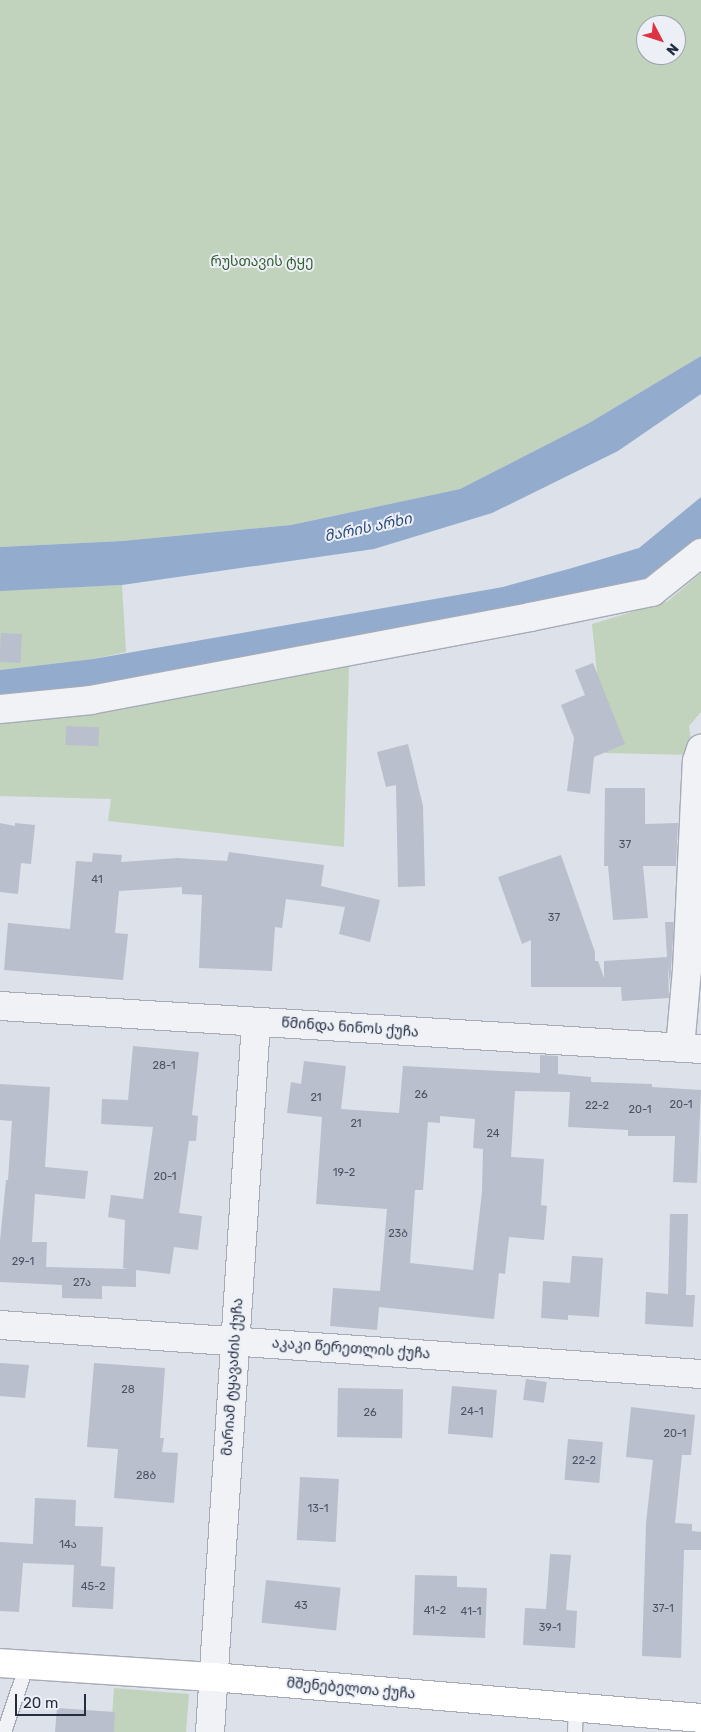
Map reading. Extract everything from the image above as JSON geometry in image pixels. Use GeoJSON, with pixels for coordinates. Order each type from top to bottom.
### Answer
{"type":"FeatureCollection","features":[{"type":"Feature","properties":{"kind":"main road","name":"მშენებელთა ქუჩა"},"geometry":{"type":"LineString","coordinates":[[0,1663],[213,1677],[576,1721],[701,1718]]}},
{"type":"Feature","properties":{"kind":"street"},"geometry":{"type":"LineString","coordinates":[[0,709],[91,700],[652,592],[701,553]]}},
{"type":"Feature","properties":{"kind":"street"},"geometry":{"type":"LineString","coordinates":[[691,1049],[687,970],[697,761],[701,749]]}},
{"type":"Feature","properties":{"kind":"street","name":"წმინდა ნინოს ქუჩა"},"geometry":{"type":"LineString","coordinates":[[0,1006],[691,1049]]}},
{"type":"Feature","properties":{"kind":"street","name":"მარიამ ტყავაძის ქუჩა"},"geometry":{"type":"LineString","coordinates":[[210,1732],[256,1022]]}},
{"type":"Feature","properties":{"kind":"street","name":"აკაკი წერეთლის ქუჩა"},"geometry":{"type":"LineString","coordinates":[[0,1324],[701,1374]]}},
{"type":"Feature","properties":{"kind":"lane"},"geometry":{"type":"LineString","coordinates":[[4,1732],[27,1665]]}},
{"type":"Feature","properties":{"kind":"green space","name":"რუსთავის ტყე"},"geometry":{"type":"Polygon","coordinates":[[[0,0],[701,0],[701,356],[589,423],[460,489],[291,525],[122,541],[0,547],[0,0]]]}},
{"type":"Feature","properties":{"kind":"green space"},"geometry":{"type":"Polygon","coordinates":[[[701,573],[701,712],[689,726],[693,755],[605,753],[592,624],[668,601],[701,573]]]}},
{"type":"Feature","properties":{"kind":"green space"},"geometry":{"type":"Polygon","coordinates":[[[122,585],[126,652],[93,659],[0,670],[0,590],[122,585]]]}},
{"type":"Feature","properties":{"kind":"green space"},"geometry":{"type":"Polygon","coordinates":[[[349,665],[344,847],[108,821],[111,799],[0,796],[0,712],[349,665]]]}},
{"type":"Feature","properties":{"kind":"green space"},"geometry":{"type":"Polygon","coordinates":[[[114,1688],[189,1694],[186,1732],[111,1732],[114,1688]]]}},
{"type":"Feature","properties":{"kind":"water","name":"მარის არხი"},"geometry":{"type":"Polygon","coordinates":[[[701,356],[701,394],[618,451],[492,513],[374,549],[122,585],[0,591],[0,547],[122,541],[291,525],[460,489],[589,423],[701,356]]]}},
{"type":"Feature","properties":{"kind":"water"},"geometry":{"type":"Polygon","coordinates":[[[701,497],[701,538],[649,580],[179,675],[0,699],[0,670],[93,659],[503,587],[572,568],[639,548],[701,497]]]}},
{"type":"Feature","properties":{"kind":"building"},"geometry":{"type":"Polygon","coordinates":[[[1,633],[22,634],[20,663],[0,662],[1,633]]]}},
{"type":"Feature","properties":{"kind":"building"},"geometry":{"type":"Polygon","coordinates":[[[593,663],[625,744],[594,757],[590,794],[567,791],[574,738],[561,705],[585,695],[575,670],[593,663]]]}},
{"type":"Feature","properties":{"kind":"building"},"geometry":{"type":"Polygon","coordinates":[[[66,726],[99,727],[98,746],[65,745],[66,726]]]}},
{"type":"Feature","properties":{"kind":"building"},"geometry":{"type":"Polygon","coordinates":[[[408,744],[423,806],[425,886],[398,887],[396,785],[386,787],[377,752],[408,744]]]}},
{"type":"Feature","properties":{"kind":"building"},"geometry":{"type":"Polygon","coordinates":[[[605,788],[645,788],[645,824],[678,823],[676,866],[643,866],[648,918],[613,920],[608,866],[604,866],[605,788]]]}},
{"type":"Feature","properties":{"kind":"building"},"geometry":{"type":"Polygon","coordinates":[[[0,823],[15,826],[15,823],[35,825],[31,864],[21,863],[18,894],[0,892],[0,823]]]}},
{"type":"Feature","properties":{"kind":"building"},"geometry":{"type":"Polygon","coordinates":[[[229,852],[324,865],[321,886],[380,900],[370,942],[339,934],[345,907],[286,899],[282,928],[275,927],[272,971],[199,968],[202,895],[182,894],[182,887],[119,891],[115,933],[128,934],[123,980],[4,970],[8,923],[70,929],[76,861],[92,862],[93,853],[122,855],[121,862],[178,858],[227,861],[229,852]]]}},
{"type":"Feature","properties":{"kind":"building"},"geometry":{"type":"Polygon","coordinates":[[[561,855],[595,952],[595,961],[598,961],[604,978],[604,961],[667,957],[665,922],[674,922],[670,986],[668,966],[669,998],[622,1001],[621,987],[531,987],[531,940],[522,944],[498,877],[561,855]]]}},
{"type":"Feature","properties":{"kind":"building"},"geometry":{"type":"Polygon","coordinates":[[[133,1046],[199,1052],[192,1115],[198,1116],[196,1141],[189,1141],[179,1213],[202,1216],[198,1250],[174,1247],[170,1274],[136,1270],[136,1287],[102,1286],[102,1299],[62,1298],[62,1285],[0,1282],[0,1241],[6,1180],[8,1180],[12,1121],[0,1120],[0,1084],[50,1087],[45,1167],[88,1171],[85,1199],[35,1194],[32,1242],[47,1242],[46,1267],[128,1269],[123,1268],[125,1220],[108,1217],[111,1195],[143,1199],[153,1127],[101,1124],[102,1099],[128,1100],[133,1046]]]}},
{"type":"Feature","properties":{"kind":"building"},"geometry":{"type":"Polygon","coordinates":[[[540,1055],[558,1056],[558,1074],[591,1077],[591,1082],[652,1084],[652,1087],[701,1090],[697,1183],[673,1182],[675,1136],[628,1136],[628,1130],[568,1127],[570,1092],[515,1091],[511,1157],[544,1159],[541,1205],[547,1206],[544,1240],[509,1237],[505,1274],[499,1273],[494,1319],[379,1307],[377,1330],[330,1326],[333,1288],[380,1291],[387,1209],[316,1204],[322,1117],[287,1113],[291,1082],[301,1084],[304,1061],[346,1066],[341,1109],[399,1113],[403,1066],[540,1073],[540,1055]],[[440,1116],[440,1123],[428,1122],[423,1190],[415,1190],[410,1263],[473,1270],[482,1192],[483,1149],[473,1148],[475,1119],[440,1116]]]}},
{"type":"Feature","properties":{"kind":"building"},"geometry":{"type":"Polygon","coordinates":[[[670,1214],[688,1214],[686,1295],[695,1295],[693,1327],[645,1324],[646,1292],[668,1294],[670,1214]]]}},
{"type":"Feature","properties":{"kind":"building"},"geometry":{"type":"Polygon","coordinates":[[[572,1256],[603,1258],[599,1317],[568,1315],[568,1320],[541,1318],[543,1281],[570,1283],[572,1256]]]}},
{"type":"Feature","properties":{"kind":"building"},"geometry":{"type":"Polygon","coordinates":[[[0,1363],[29,1365],[25,1398],[0,1396],[0,1363]]]}},
{"type":"Feature","properties":{"kind":"building"},"geometry":{"type":"Polygon","coordinates":[[[94,1363],[165,1368],[160,1438],[164,1438],[162,1452],[178,1453],[174,1503],[114,1498],[118,1449],[87,1447],[94,1363]]]}},
{"type":"Feature","properties":{"kind":"building"},"geometry":{"type":"Polygon","coordinates":[[[526,1379],[547,1382],[544,1403],[523,1400],[526,1379]]]}},
{"type":"Feature","properties":{"kind":"building"},"geometry":{"type":"Polygon","coordinates":[[[452,1386],[497,1390],[493,1438],[448,1434],[452,1386]]]}},
{"type":"Feature","properties":{"kind":"building"},"geometry":{"type":"Polygon","coordinates":[[[338,1388],[403,1389],[402,1438],[337,1437],[338,1388]]]}},
{"type":"Feature","properties":{"kind":"building"},"geometry":{"type":"Polygon","coordinates":[[[631,1407],[695,1415],[691,1455],[682,1455],[675,1523],[692,1524],[692,1531],[701,1532],[701,1550],[684,1550],[681,1658],[642,1656],[646,1523],[653,1460],[626,1457],[631,1407]]]}},
{"type":"Feature","properties":{"kind":"building"},"geometry":{"type":"Polygon","coordinates":[[[568,1439],[603,1442],[599,1483],[564,1480],[568,1439]]]}},
{"type":"Feature","properties":{"kind":"building"},"geometry":{"type":"Polygon","coordinates":[[[300,1477],[339,1479],[336,1542],[297,1540],[300,1477]]]}},
{"type":"Feature","properties":{"kind":"building"},"geometry":{"type":"Polygon","coordinates":[[[35,1498],[76,1500],[75,1526],[103,1527],[101,1566],[115,1567],[113,1609],[72,1607],[74,1565],[23,1563],[19,1612],[0,1611],[0,1542],[33,1544],[35,1498]]]}},
{"type":"Feature","properties":{"kind":"building"},"geometry":{"type":"Polygon","coordinates":[[[550,1554],[571,1555],[566,1610],[577,1611],[575,1648],[523,1645],[525,1608],[546,1609],[550,1554]]]}},
{"type":"Feature","properties":{"kind":"building"},"geometry":{"type":"Polygon","coordinates":[[[415,1575],[457,1576],[457,1587],[487,1588],[485,1638],[413,1635],[415,1575]]]}},
{"type":"Feature","properties":{"kind":"building"},"geometry":{"type":"Polygon","coordinates":[[[266,1580],[341,1588],[336,1631],[262,1623],[266,1580]]]}},
{"type":"Feature","properties":{"kind":"building"},"geometry":{"type":"Polygon","coordinates":[[[57,1708],[115,1712],[114,1732],[55,1732],[57,1708]]]}}]}
